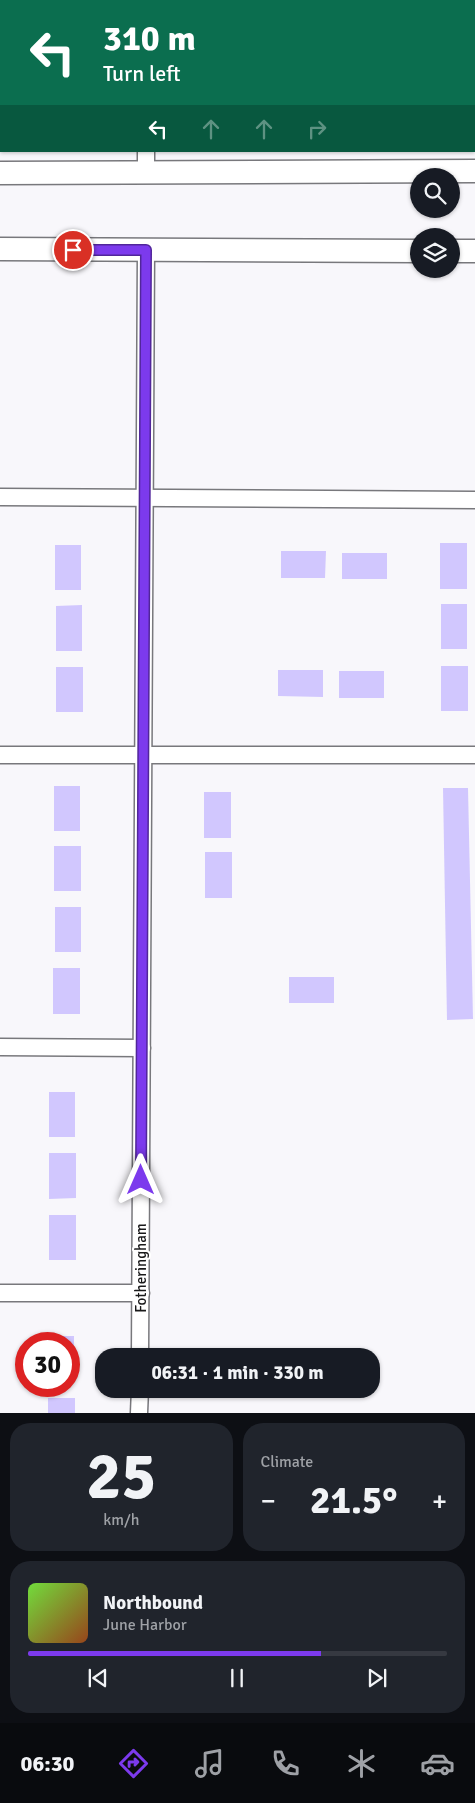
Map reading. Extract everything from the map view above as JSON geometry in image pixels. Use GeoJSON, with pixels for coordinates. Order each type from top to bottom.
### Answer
{"type":"FeatureCollection","features":[{"type":"Feature","properties":{"kind":"main road"},"geometry":{"type":"LineString","coordinates":[[0,173],[146,162],[475,171]]}},
{"type":"Feature","properties":{"kind":"main road"},"geometry":{"type":"LineString","coordinates":[[0,250],[410,251]]}},
{"type":"Feature","properties":{"kind":"main road"},"geometry":{"type":"LineString","coordinates":[[460,251],[475,252]]}},
{"type":"Feature","properties":{"kind":"street","name":"Fotheringham"},"geometry":{"type":"LineString","coordinates":[[140,1348],[146,250]]}},
{"type":"Feature","properties":{"kind":"street"},"geometry":{"type":"LineString","coordinates":[[0,497],[475,500]]}},
{"type":"Feature","properties":{"kind":"street"},"geometry":{"type":"LineString","coordinates":[[0,755],[475,755]]}},
{"type":"Feature","properties":{"kind":"street"},"geometry":{"type":"LineString","coordinates":[[0,1047],[142,1048]]}},
{"type":"Feature","properties":{"kind":"street"},"geometry":{"type":"LineString","coordinates":[[0,1293],[141,1293]]}},
{"type":"Feature","properties":{"kind":"street"},"geometry":{"type":"LineString","coordinates":[[139,1413],[140,1398]]}},
{"type":"Feature","properties":{"kind":"building"},"geometry":{"type":"Polygon","coordinates":[[[440,543],[467,543],[467,589],[440,589],[440,543]]]}},
{"type":"Feature","properties":{"kind":"building"},"geometry":{"type":"Polygon","coordinates":[[[55,545],[81,545],[81,590],[55,590],[55,545]]]}},
{"type":"Feature","properties":{"kind":"building"},"geometry":{"type":"Polygon","coordinates":[[[281,551],[326,551],[325,578],[281,578],[281,551]]]}},
{"type":"Feature","properties":{"kind":"building"},"geometry":{"type":"Polygon","coordinates":[[[342,553],[387,553],[387,579],[342,579],[342,553]]]}},
{"type":"Feature","properties":{"kind":"building"},"geometry":{"type":"Polygon","coordinates":[[[441,604],[467,604],[467,649],[441,649],[441,604]]]}},
{"type":"Feature","properties":{"kind":"building"},"geometry":{"type":"Polygon","coordinates":[[[82,605],[82,651],[56,651],[56,606],[82,605]]]}},
{"type":"Feature","properties":{"kind":"building"},"geometry":{"type":"Polygon","coordinates":[[[441,666],[468,666],[468,711],[441,711],[441,666]]]}},
{"type":"Feature","properties":{"kind":"building"},"geometry":{"type":"Polygon","coordinates":[[[56,667],[83,667],[83,712],[56,712],[56,667]]]}},
{"type":"Feature","properties":{"kind":"building"},"geometry":{"type":"Polygon","coordinates":[[[278,670],[323,670],[323,697],[278,696],[278,670]]]}},
{"type":"Feature","properties":{"kind":"building"},"geometry":{"type":"Polygon","coordinates":[[[339,671],[384,671],[384,698],[339,698],[339,671]]]}},
{"type":"Feature","properties":{"kind":"building"},"geometry":{"type":"Polygon","coordinates":[[[54,786],[80,786],[80,831],[54,831],[54,786]]]}},
{"type":"Feature","properties":{"kind":"building"},"geometry":{"type":"Polygon","coordinates":[[[443,788],[468,788],[473,1019],[447,1020],[443,788]]]}},
{"type":"Feature","properties":{"kind":"building"},"geometry":{"type":"Polygon","coordinates":[[[204,792],[231,792],[231,838],[204,838],[204,792]]]}},
{"type":"Feature","properties":{"kind":"building"},"geometry":{"type":"Polygon","coordinates":[[[54,846],[81,846],[81,891],[54,891],[54,846]]]}},
{"type":"Feature","properties":{"kind":"building"},"geometry":{"type":"Polygon","coordinates":[[[205,852],[232,852],[232,898],[205,898],[205,852]]]}},
{"type":"Feature","properties":{"kind":"building"},"geometry":{"type":"Polygon","coordinates":[[[55,907],[81,907],[81,952],[55,952],[55,907]]]}},
{"type":"Feature","properties":{"kind":"building"},"geometry":{"type":"Polygon","coordinates":[[[53,968],[80,968],[80,1014],[53,1014],[53,968]]]}},
{"type":"Feature","properties":{"kind":"building"},"geometry":{"type":"Polygon","coordinates":[[[289,977],[334,977],[334,1003],[289,1003],[289,977]]]}},
{"type":"Feature","properties":{"kind":"building"},"geometry":{"type":"Polygon","coordinates":[[[49,1092],[75,1092],[75,1137],[49,1137],[49,1092]]]}},
{"type":"Feature","properties":{"kind":"building"},"geometry":{"type":"Polygon","coordinates":[[[49,1153],[76,1153],[76,1198],[49,1199],[49,1153]]]}},
{"type":"Feature","properties":{"kind":"building"},"geometry":{"type":"Polygon","coordinates":[[[49,1215],[76,1215],[76,1260],[49,1260],[49,1215]]]}},
{"type":"Feature","properties":{"kind":"building"},"geometry":{"type":"Polygon","coordinates":[[[48,1398],[75,1398],[75,1413],[48,1413],[48,1398]]]}},
{"type":"Feature","properties":{"kind":"route"},"geometry":{"type":"LineString","coordinates":[[73,250],[146,250],[141,1180]]}}]}
